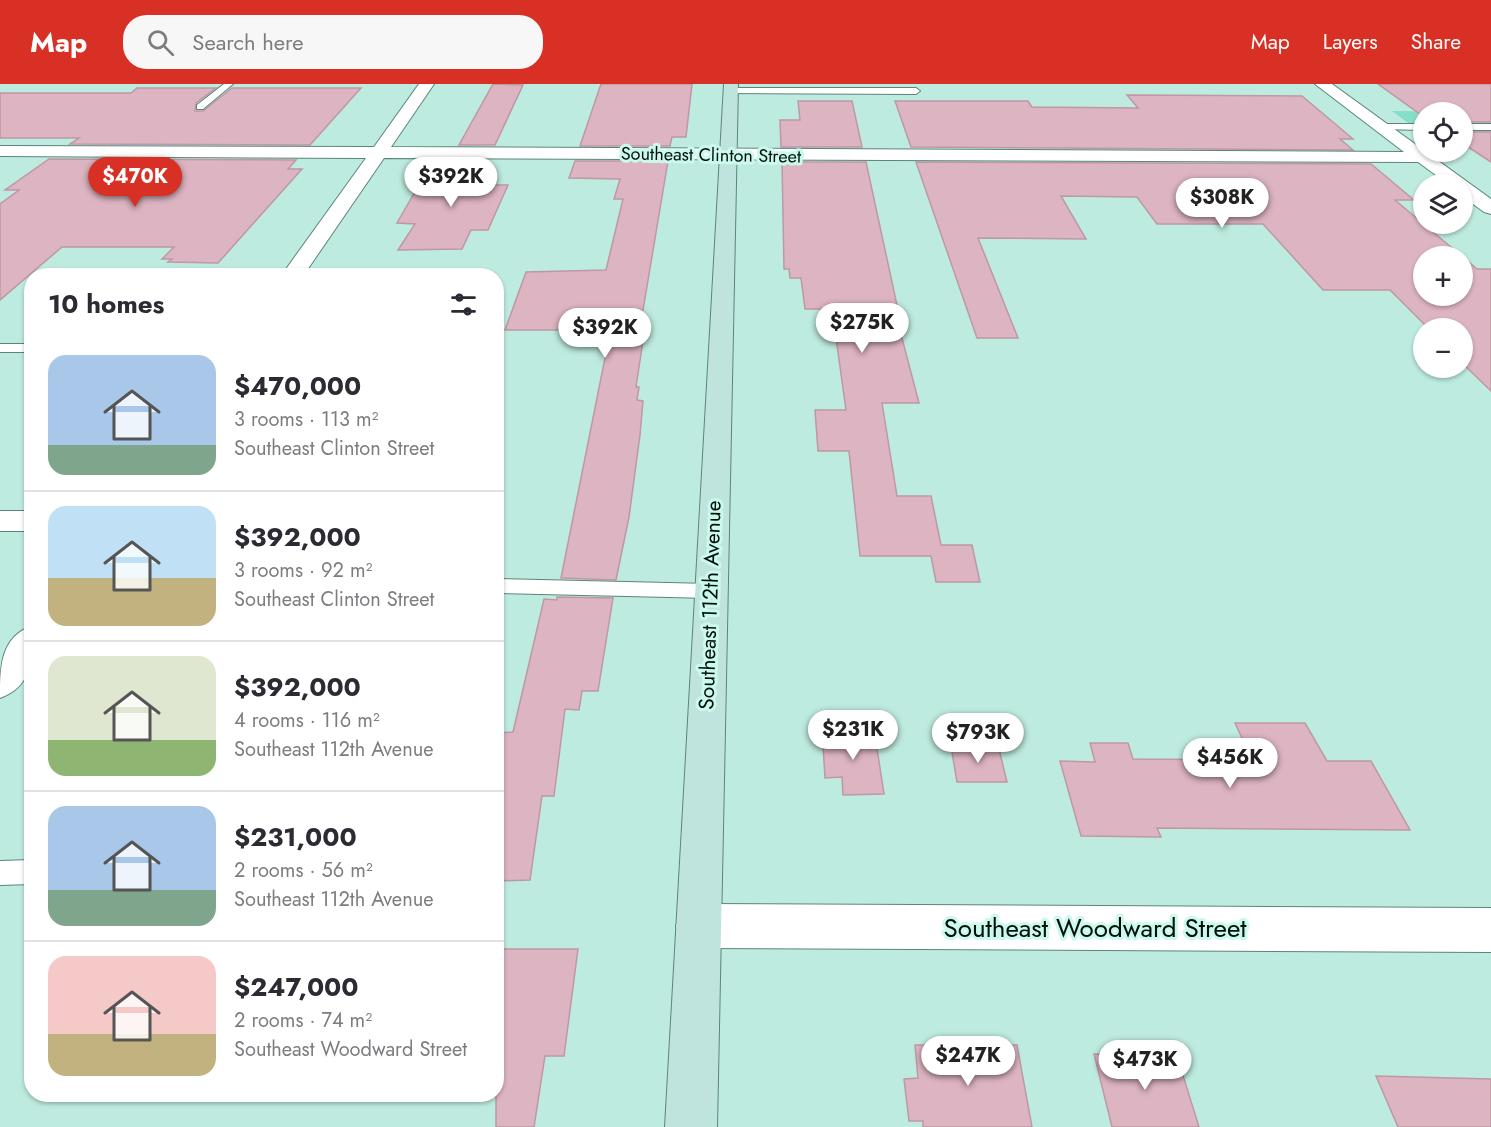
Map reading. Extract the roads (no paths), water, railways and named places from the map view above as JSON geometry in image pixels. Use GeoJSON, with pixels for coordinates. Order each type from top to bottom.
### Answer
{"type":"FeatureCollection","features":[{"type":"Feature","properties":{"kind":"main road","name":"Southeast 112th Avenue"},"geometry":{"type":"LineString","coordinates":[[691,1127],[730,87]]}},
{"type":"Feature","properties":{"kind":"street"},"geometry":{"type":"LineString","coordinates":[[298,268],[427,84]]}},
{"type":"Feature","properties":{"kind":"street"},"geometry":{"type":"LineString","coordinates":[[1322,84],[1413,151]]}},
{"type":"Feature","properties":{"kind":"street","name":"Southeast Clinton Street"},"geometry":{"type":"LineString","coordinates":[[0,151],[1413,157]]}},
{"type":"Feature","properties":{"kind":"street"},"geometry":{"type":"LineString","coordinates":[[1428,162],[1444,174]]}},
{"type":"Feature","properties":{"kind":"street"},"geometry":{"type":"LineString","coordinates":[[1473,194],[1491,207]]}},
{"type":"Feature","properties":{"kind":"street"},"geometry":{"type":"LineString","coordinates":[[0,520],[24,520]]}},
{"type":"Feature","properties":{"kind":"street"},"geometry":{"type":"LineString","coordinates":[[0,683],[24,650]]}},
{"type":"Feature","properties":{"kind":"street","name":"Southeast Woodward Street"},"geometry":{"type":"LineString","coordinates":[[698,926],[1491,930]]}},
{"type":"Feature","properties":{"kind":"lane"},"geometry":{"type":"LineString","coordinates":[[200,108],[230,84]]}},
{"type":"Feature","properties":{"kind":"lane"},"geometry":{"type":"LineString","coordinates":[[730,87],[916,92]]}},
{"type":"Feature","properties":{"kind":"lane"},"geometry":{"type":"LineString","coordinates":[[1379,126],[1413,127]]}},
{"type":"Feature","properties":{"kind":"lane"},"geometry":{"type":"LineString","coordinates":[[1473,127],[1491,127]]}},
{"type":"Feature","properties":{"kind":"lane"},"geometry":{"type":"LineString","coordinates":[[0,348],[24,348]]}},
{"type":"Feature","properties":{"kind":"lane"},"geometry":{"type":"LineString","coordinates":[[504,586],[711,591]]}},
{"type":"Feature","properties":{"kind":"lane"},"geometry":{"type":"LineString","coordinates":[[0,873],[24,872]]}}]}
